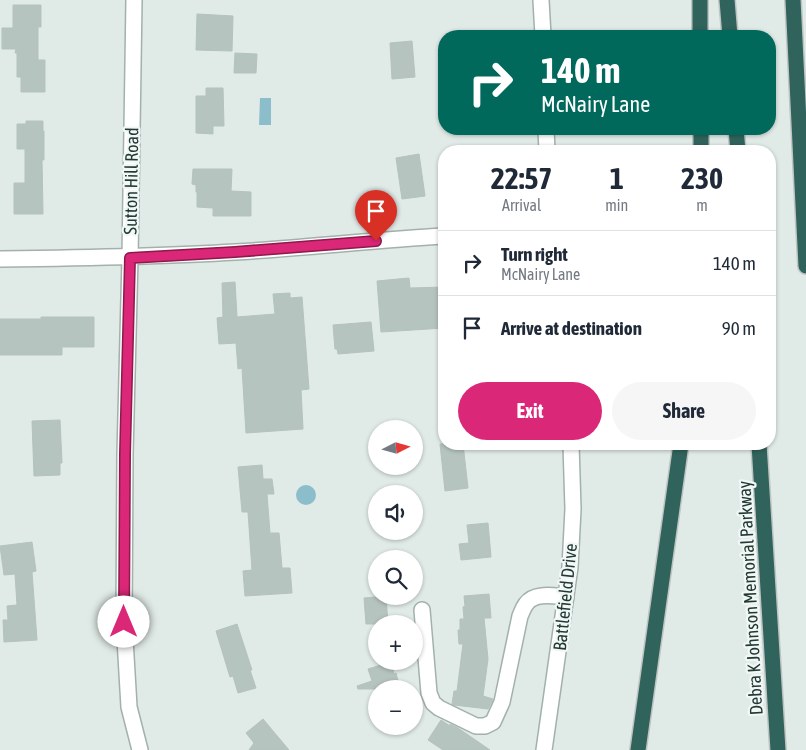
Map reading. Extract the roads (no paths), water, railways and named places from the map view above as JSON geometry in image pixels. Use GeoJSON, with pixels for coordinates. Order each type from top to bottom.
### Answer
{"type":"FeatureCollection","features":[{"type":"Feature","properties":{"kind":"highway"},"geometry":{"type":"LineString","coordinates":[[700,0],[700,30]]}},
{"type":"Feature","properties":{"kind":"highway"},"geometry":{"type":"LineString","coordinates":[[727,0],[730,30]]}},
{"type":"Feature","properties":{"kind":"highway"},"geometry":{"type":"LineString","coordinates":[[793,0],[806,266]]}},
{"type":"Feature","properties":{"kind":"highway"},"geometry":{"type":"LineString","coordinates":[[638,750],[680,450]]}},
{"type":"Feature","properties":{"kind":"highway","name":"Debra K Johnson Memorial Parkway"},"geometry":{"type":"LineString","coordinates":[[759,450],[778,750]]}},
{"type":"Feature","properties":{"kind":"street","name":"Sutton Hill Road"},"geometry":{"type":"LineString","coordinates":[[134,0],[125,454],[124,622],[129,708],[140,750]]}},
{"type":"Feature","properties":{"kind":"street"},"geometry":{"type":"LineString","coordinates":[[541,0],[542,30]]}},
{"type":"Feature","properties":{"kind":"street"},"geometry":{"type":"LineString","coordinates":[[0,259],[130,258],[438,236]]}},
{"type":"Feature","properties":{"kind":"street","name":"Battlefield Drive"},"geometry":{"type":"LineString","coordinates":[[544,750],[570,567],[573,509],[571,450]]}},
{"type":"Feature","properties":{"kind":"street"},"geometry":{"type":"LineString","coordinates":[[422,610],[429,693],[433,703],[439,708],[476,726],[485,726],[493,722],[502,702],[520,616],[525,605],[528,601],[538,597],[566,597]]}},
{"type":"Feature","properties":{"kind":"water"},"geometry":{"type":"Polygon","coordinates":[[[260,98],[271,98],[271,125],[259,125],[260,98]]]}},
{"type":"Feature","properties":{"kind":"water"},"geometry":{"type":"Polygon","coordinates":[[[306,485],[313,488],[316,495],[313,502],[306,505],[299,502],[296,495],[299,488],[306,485]]]}}]}
